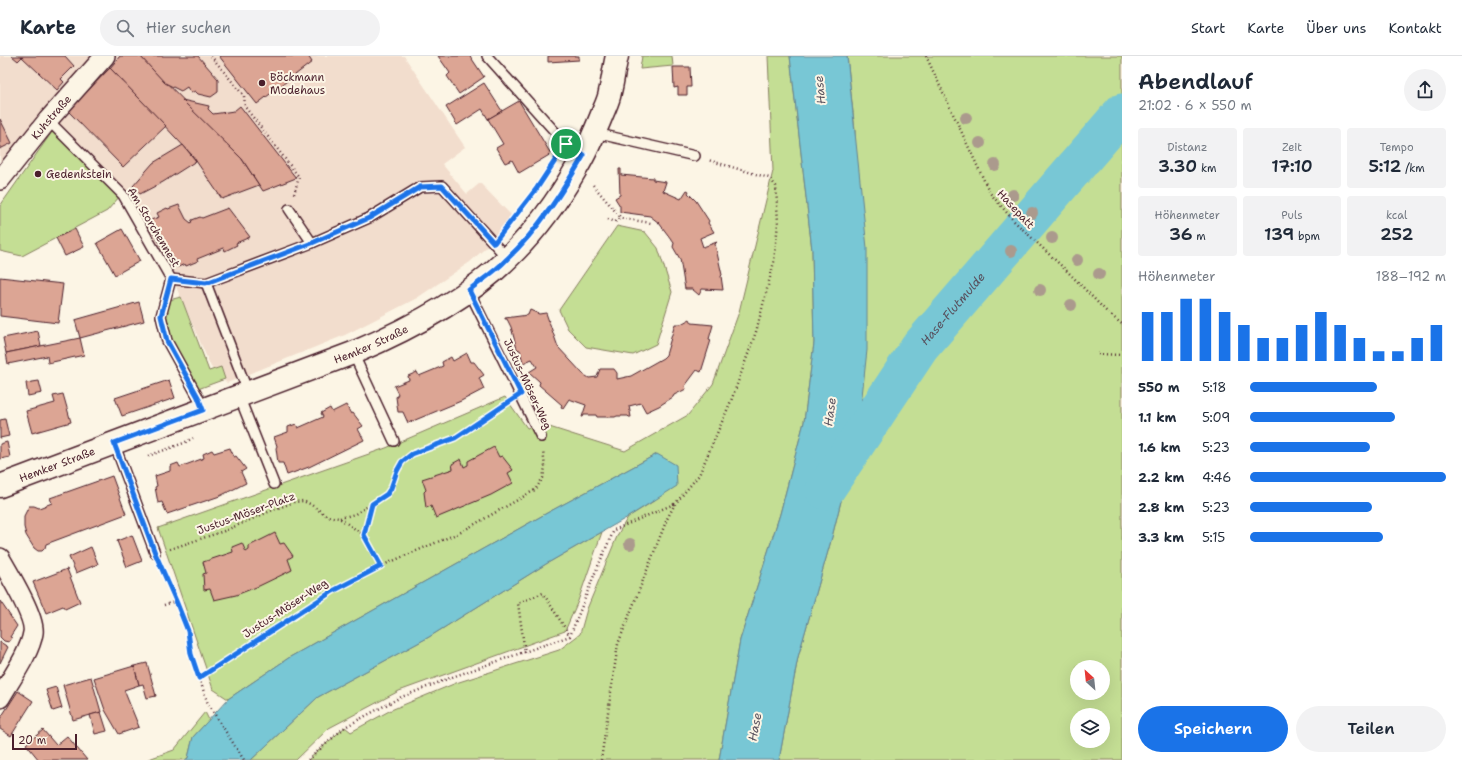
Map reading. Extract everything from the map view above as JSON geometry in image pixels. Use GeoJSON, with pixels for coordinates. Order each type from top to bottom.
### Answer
{"type":"FeatureCollection","features":[{"type":"Feature","properties":{"kind":"main road","name":"Hemker Straße"},"geometry":{"type":"LineString","coordinates":[[0,486],[353,353],[422,320],[469,290],[508,259],[531,234],[562,192],[595,133],[610,93],[616,56]]}},
{"type":"Feature","properties":{"kind":"street","name":"Kuhstraße"},"geometry":{"type":"LineString","coordinates":[[0,180],[48,120],[105,56]]}},
{"type":"Feature","properties":{"kind":"street"},"geometry":{"type":"LineString","coordinates":[[0,558],[30,617],[34,631],[30,646],[0,698]]}},
{"type":"Feature","properties":{"kind":"lane"},"geometry":{"type":"LineString","coordinates":[[487,56],[566,144],[584,155]]}},
{"type":"Feature","properties":{"kind":"lane","name":"Am Storchennest"},"geometry":{"type":"LineString","coordinates":[[48,120],[123,194],[171,279],[161,316],[167,341],[198,397],[203,410]]}},
{"type":"Feature","properties":{"kind":"lane"},"geometry":{"type":"LineString","coordinates":[[595,133],[695,156]]}},
{"type":"Feature","properties":{"kind":"lane"},"geometry":{"type":"LineString","coordinates":[[274,484],[206,283],[312,243],[369,218],[420,187],[442,186],[508,259]]}},
{"type":"Feature","properties":{"kind":"lane"},"geometry":{"type":"LineString","coordinates":[[288,209],[312,243]]}},
{"type":"Feature","properties":{"kind":"lane","name":"Am Storchennest"},"geometry":{"type":"LineString","coordinates":[[171,279],[206,283]]}},
{"type":"Feature","properties":{"kind":"lane","name":"Justus-Möser-Weg"},"geometry":{"type":"LineString","coordinates":[[469,290],[541,437]]}},
{"type":"Feature","properties":{"kind":"lane"},"geometry":{"type":"LineString","coordinates":[[353,353],[394,441]]}},
{"type":"Feature","properties":{"kind":"lane"},"geometry":{"type":"LineString","coordinates":[[114,443],[155,553]]}},
{"type":"Feature","properties":{"kind":"path"},"geometry":{"type":"LineString","coordinates":[[211,56],[244,96],[245,107],[299,177],[288,209]]}},
{"type":"Feature","properties":{"kind":"path","name":"Hasepatt"},"geometry":{"type":"LineString","coordinates":[[926,56],[990,193],[1014,221],[1122,324]]}},
{"type":"Feature","properties":{"kind":"path"},"geometry":{"type":"LineString","coordinates":[[600,760],[618,644],[667,519],[675,504],[699,475],[734,394],[758,325],[774,262],[778,223],[776,186],[769,178],[695,156]]}},
{"type":"Feature","properties":{"kind":"path"},"geometry":{"type":"LineString","coordinates":[[591,183],[621,218],[651,223]]}},
{"type":"Feature","properties":{"kind":"path"},"geometry":{"type":"LineString","coordinates":[[608,219],[615,222],[621,218]]}},
{"type":"Feature","properties":{"kind":"path"},"geometry":{"type":"LineString","coordinates":[[1098,354],[1122,355]]}},
{"type":"Feature","properties":{"kind":"path"},"geometry":{"type":"LineString","coordinates":[[339,518],[355,514],[387,494],[402,462],[412,454],[455,438],[521,394]]}},
{"type":"Feature","properties":{"kind":"path","name":"Justus-Möser-Weg"},"geometry":{"type":"LineString","coordinates":[[199,678],[333,591],[381,566],[461,532],[535,490],[542,478],[545,467],[541,437]]}},
{"type":"Feature","properties":{"kind":"path","name":"Justus-Möser-Platz"},"geometry":{"type":"LineString","coordinates":[[155,553],[224,531],[294,502],[303,501],[327,516],[339,518],[364,535],[381,566]]}},
{"type":"Feature","properties":{"kind":"path"},"geometry":{"type":"LineString","coordinates":[[364,535],[372,504]]}},
{"type":"Feature","properties":{"kind":"path"},"geometry":{"type":"LineString","coordinates":[[308,760],[345,727],[399,698],[454,676],[570,636],[614,530],[675,504]]}},
{"type":"Feature","properties":{"kind":"path"},"geometry":{"type":"LineString","coordinates":[[155,553],[188,631],[191,654],[211,710],[244,760]]}},
{"type":"Feature","properties":{"kind":"path"},"geometry":{"type":"LineString","coordinates":[[524,653],[518,603],[543,593],[570,636]]}},
{"type":"Feature","properties":{"kind":"path"},"geometry":{"type":"LineString","coordinates":[[164,605],[176,601]]}},
{"type":"Feature","properties":{"kind":"shaded area"},"geometry":{"type":"Polygon","coordinates":[[[0,56],[404,56],[465,147],[442,164],[467,194],[480,183],[512,216],[491,243],[470,262],[417,298],[345,335],[227,383],[211,367],[174,282],[124,192],[58,125],[0,174],[0,56]]]}},
{"type":"Feature","properties":{"kind":"green space"},"geometry":{"type":"Polygon","coordinates":[[[642,56],[672,56],[673,66],[640,69],[642,56]]]}},
{"type":"Feature","properties":{"kind":"green space"},"geometry":{"type":"Polygon","coordinates":[[[768,56],[790,56],[812,250],[814,343],[804,422],[780,514],[740,640],[719,760],[308,760],[345,727],[351,732],[391,710],[456,683],[559,650],[580,634],[587,609],[618,534],[628,517],[654,501],[657,454],[547,513],[290,657],[228,699],[213,689],[158,528],[386,448],[505,397],[527,428],[540,424],[625,451],[688,415],[713,384],[739,312],[773,171],[768,56]]]}},
{"type":"Feature","properties":{"kind":"green space"},"geometry":{"type":"Polygon","coordinates":[[[847,56],[1122,56],[1122,760],[779,760],[798,657],[832,537],[858,433],[855,131],[847,56]]]}},
{"type":"Feature","properties":{"kind":"green space"},"geometry":{"type":"Polygon","coordinates":[[[54,129],[120,196],[107,211],[22,256],[0,251],[0,206],[54,129]]]}},
{"type":"Feature","properties":{"kind":"green space"},"geometry":{"type":"Polygon","coordinates":[[[617,226],[645,232],[658,248],[672,292],[656,344],[633,355],[586,347],[568,329],[559,310],[617,226]]]}},
{"type":"Feature","properties":{"kind":"green space"},"geometry":{"type":"Polygon","coordinates":[[[181,297],[209,371],[221,367],[225,379],[198,389],[171,340],[165,317],[169,300],[181,297]]]}},
{"type":"Feature","properties":{"kind":"green space"},"geometry":{"type":"Polygon","coordinates":[[[602,532],[578,601],[565,631],[399,691],[329,728],[296,760],[251,760],[318,697],[429,637],[546,564],[602,532]]]}},
{"type":"Feature","properties":{"kind":"green space"},"geometry":{"type":"Polygon","coordinates":[[[205,712],[209,720],[193,737],[188,758],[185,760],[146,760],[174,750],[205,712]]]}},
{"type":"Feature","properties":{"kind":"water","name":"Hase"},"geometry":{"type":"Polygon","coordinates":[[[790,56],[847,56],[867,248],[867,350],[858,433],[832,537],[798,657],[779,760],[719,760],[740,640],[780,514],[804,422],[814,343],[812,250],[790,56]]]}},
{"type":"Feature","properties":{"kind":"water"},"geometry":{"type":"Polygon","coordinates":[[[657,454],[676,465],[677,486],[628,517],[546,564],[429,637],[318,697],[251,760],[185,760],[188,758],[193,737],[228,699],[290,657],[547,513],[657,454]]]}},
{"type":"Feature","properties":{"kind":"building"},"geometry":{"type":"Polygon","coordinates":[[[12,56],[65,56],[74,66],[61,79],[64,82],[57,90],[22,57],[18,61],[12,56]]]}},
{"type":"Feature","properties":{"kind":"building"},"geometry":{"type":"Polygon","coordinates":[[[120,56],[140,56],[242,159],[259,185],[222,199],[192,155],[110,68],[120,56]]]}},
{"type":"Feature","properties":{"kind":"building"},"geometry":{"type":"Polygon","coordinates":[[[140,56],[198,56],[218,79],[218,92],[211,97],[198,94],[195,91],[191,93],[187,87],[181,91],[165,83],[140,56]]]}},
{"type":"Feature","properties":{"kind":"building","name":"Böckmann Modehaus"},"geometry":{"type":"Polygon","coordinates":[[[219,56],[308,56],[312,62],[257,104],[219,56]]]}},
{"type":"Feature","properties":{"kind":"building"},"geometry":{"type":"Polygon","coordinates":[[[438,56],[470,56],[484,77],[459,94],[447,76],[450,73],[438,56]]]}},
{"type":"Feature","properties":{"kind":"building"},"geometry":{"type":"Polygon","coordinates":[[[548,56],[579,56],[579,60],[548,62],[548,56]]]}},
{"type":"Feature","properties":{"kind":"building"},"geometry":{"type":"Polygon","coordinates":[[[673,67],[690,67],[691,87],[687,87],[687,95],[678,95],[678,87],[674,88],[673,67]]]}},
{"type":"Feature","properties":{"kind":"building"},"geometry":{"type":"Polygon","coordinates":[[[110,68],[166,126],[123,167],[68,111],[110,68]]]}},
{"type":"Feature","properties":{"kind":"building"},"geometry":{"type":"Polygon","coordinates":[[[484,83],[502,111],[488,119],[482,109],[457,125],[446,107],[484,83]]]}},
{"type":"Feature","properties":{"kind":"building"},"geometry":{"type":"Polygon","coordinates":[[[182,100],[209,106],[208,109],[213,114],[234,111],[240,106],[296,178],[263,191],[242,159],[182,100]]]}},
{"type":"Feature","properties":{"kind":"building"},"geometry":{"type":"Polygon","coordinates":[[[519,101],[551,154],[519,173],[512,160],[505,163],[496,148],[503,144],[488,119],[519,101]]]}},
{"type":"Feature","properties":{"kind":"building"},"geometry":{"type":"Polygon","coordinates":[[[0,119],[12,143],[0,149],[0,119]]]}},
{"type":"Feature","properties":{"kind":"building"},"geometry":{"type":"Polygon","coordinates":[[[183,145],[196,161],[163,182],[140,194],[133,186],[153,163],[183,145]]]}},
{"type":"Feature","properties":{"kind":"building"},"geometry":{"type":"Polygon","coordinates":[[[619,169],[621,169],[621,175],[653,178],[653,180],[666,182],[663,191],[681,199],[687,190],[689,191],[688,193],[696,201],[714,232],[700,238],[703,247],[717,242],[715,244],[722,275],[723,290],[702,289],[699,295],[692,289],[685,289],[680,259],[673,247],[674,243],[659,223],[650,216],[620,212],[620,206],[615,198],[620,195],[619,169]]]}},
{"type":"Feature","properties":{"kind":"building"},"geometry":{"type":"Polygon","coordinates":[[[179,205],[186,219],[191,223],[192,220],[200,217],[202,218],[228,208],[250,237],[236,243],[237,245],[225,251],[224,248],[197,259],[198,261],[186,266],[185,264],[178,267],[171,265],[148,221],[159,217],[157,213],[167,208],[168,209],[179,205]]]}},
{"type":"Feature","properties":{"kind":"building"},"geometry":{"type":"Polygon","coordinates":[[[75,229],[84,247],[65,256],[56,238],[75,229]]]}},
{"type":"Feature","properties":{"kind":"building"},"geometry":{"type":"Polygon","coordinates":[[[122,229],[140,261],[115,275],[97,243],[122,229]]]}},
{"type":"Feature","properties":{"kind":"building"},"geometry":{"type":"Polygon","coordinates":[[[0,277],[63,284],[58,323],[0,316],[0,277]]]}},
{"type":"Feature","properties":{"kind":"building"},"geometry":{"type":"Polygon","coordinates":[[[139,302],[144,321],[80,338],[75,320],[139,302]]]}},
{"type":"Feature","properties":{"kind":"building"},"geometry":{"type":"Polygon","coordinates":[[[530,310],[539,314],[546,313],[558,347],[583,374],[589,378],[597,377],[600,369],[614,369],[617,373],[617,379],[631,376],[663,358],[666,355],[675,324],[681,324],[690,319],[692,323],[713,325],[709,339],[711,340],[701,372],[697,370],[685,386],[686,389],[674,395],[659,406],[646,412],[641,403],[629,406],[631,417],[597,417],[596,415],[584,415],[582,417],[586,405],[569,399],[563,408],[561,407],[562,405],[539,385],[540,382],[529,372],[537,367],[532,359],[523,363],[520,350],[517,349],[511,327],[505,318],[528,315],[530,310]]]}},
{"type":"Feature","properties":{"kind":"building"},"geometry":{"type":"Polygon","coordinates":[[[38,331],[41,346],[6,353],[3,338],[38,331]]]}},
{"type":"Feature","properties":{"kind":"building"},"geometry":{"type":"Polygon","coordinates":[[[80,338],[84,355],[48,363],[47,356],[8,364],[6,353],[80,338]]]}},
{"type":"Feature","properties":{"kind":"building"},"geometry":{"type":"Polygon","coordinates":[[[467,353],[471,362],[474,362],[484,375],[479,378],[484,389],[461,401],[408,423],[403,412],[398,412],[396,397],[398,394],[394,386],[409,380],[408,376],[417,372],[419,376],[443,366],[442,362],[451,357],[453,361],[467,353]]]}},
{"type":"Feature","properties":{"kind":"building"},"geometry":{"type":"Polygon","coordinates":[[[169,380],[175,398],[122,416],[115,398],[169,380]]]}},
{"type":"Feature","properties":{"kind":"building"},"geometry":{"type":"Polygon","coordinates":[[[39,381],[42,393],[28,396],[26,383],[39,381]]]}},
{"type":"Feature","properties":{"kind":"building"},"geometry":{"type":"Polygon","coordinates":[[[63,394],[71,422],[32,433],[26,411],[55,403],[53,396],[63,394]]]}},
{"type":"Feature","properties":{"kind":"building"},"geometry":{"type":"Polygon","coordinates":[[[346,405],[351,414],[353,413],[363,426],[358,429],[364,440],[309,467],[287,475],[283,463],[278,463],[277,446],[274,437],[288,432],[288,427],[296,424],[298,428],[323,417],[321,413],[330,408],[332,412],[346,405]]]}},
{"type":"Feature","properties":{"kind":"building"},"geometry":{"type":"Polygon","coordinates":[[[5,419],[9,436],[0,438],[0,420],[5,419]]]}},
{"type":"Feature","properties":{"kind":"building"},"geometry":{"type":"Polygon","coordinates":[[[7,442],[10,457],[0,459],[0,444],[7,442]]]}},
{"type":"Feature","properties":{"kind":"building"},"geometry":{"type":"Polygon","coordinates":[[[494,447],[499,457],[502,456],[513,470],[508,473],[513,483],[491,495],[436,518],[431,506],[426,508],[424,492],[426,490],[422,479],[453,469],[452,464],[461,459],[464,467],[468,465],[468,461],[494,447]]]}},
{"type":"Feature","properties":{"kind":"building"},"geometry":{"type":"Polygon","coordinates":[[[230,448],[234,457],[236,456],[246,469],[241,472],[246,483],[220,496],[167,514],[162,502],[158,503],[155,487],[157,486],[155,476],[170,471],[170,466],[178,463],[180,467],[204,458],[203,454],[212,450],[214,453],[230,448]]]}},
{"type":"Feature","properties":{"kind":"building"},"geometry":{"type":"Polygon","coordinates":[[[112,476],[126,514],[46,544],[42,551],[38,551],[34,548],[26,535],[24,527],[24,516],[29,506],[39,508],[52,503],[50,498],[112,476]]]}},
{"type":"Feature","properties":{"kind":"building"},"geometry":{"type":"Polygon","coordinates":[[[275,533],[280,544],[284,543],[293,556],[288,559],[292,570],[236,595],[214,600],[210,589],[204,590],[203,574],[206,573],[203,562],[233,552],[232,547],[242,543],[246,552],[249,550],[249,546],[275,533]]]}},
{"type":"Feature","properties":{"kind":"building"},"geometry":{"type":"Polygon","coordinates":[[[132,535],[142,561],[127,567],[117,541],[132,535]]]}},
{"type":"Feature","properties":{"kind":"building"},"geometry":{"type":"Polygon","coordinates":[[[91,547],[98,564],[76,573],[69,557],[91,547]]]}},
{"type":"Feature","properties":{"kind":"building"},"geometry":{"type":"Polygon","coordinates":[[[67,569],[80,602],[65,609],[63,606],[46,613],[33,582],[67,569]]]}},
{"type":"Feature","properties":{"kind":"building"},"geometry":{"type":"Polygon","coordinates":[[[0,601],[17,626],[10,637],[12,638],[9,642],[4,641],[0,637],[0,601]]]}},
{"type":"Feature","properties":{"kind":"building"},"geometry":{"type":"Polygon","coordinates":[[[0,642],[8,647],[0,663],[0,642]]]}},
{"type":"Feature","properties":{"kind":"building"},"geometry":{"type":"Polygon","coordinates":[[[147,663],[156,696],[147,698],[143,684],[139,685],[134,666],[147,663]]]}},
{"type":"Feature","properties":{"kind":"building"},"geometry":{"type":"Polygon","coordinates":[[[134,666],[139,685],[124,690],[139,727],[119,734],[105,710],[94,678],[134,666]]]}},
{"type":"Feature","properties":{"kind":"building"},"geometry":{"type":"Polygon","coordinates":[[[91,677],[101,712],[73,720],[63,685],[91,677]]]}},
{"type":"Feature","properties":{"kind":"building"},"geometry":{"type":"Polygon","coordinates":[[[56,687],[62,708],[53,711],[46,690],[56,687]]]}},
{"type":"Feature","properties":{"kind":"building"},"geometry":{"type":"Polygon","coordinates":[[[18,691],[33,701],[11,736],[0,729],[0,719],[18,691]]]}},
{"type":"Feature","properties":{"kind":"building"},"geometry":{"type":"Polygon","coordinates":[[[101,712],[107,731],[95,734],[90,715],[101,712]]]}},
{"type":"Feature","properties":{"kind":"building"},"geometry":{"type":"Polygon","coordinates":[[[43,730],[56,745],[67,736],[87,760],[39,760],[26,744],[43,730]]]}},
{"type":"Feature","properties":{"kind":"waterway","name":"Hase-Flutmulde"},"geometry":{"type":"LineString","coordinates":[[825,490],[920,347],[1122,113]]}},
{"type":"Feature","properties":{"kind":"place","name":"Böckmann Modehaus"},"geometry":{"type":"Point","coordinates":[262,83]}},
{"type":"Feature","properties":{"kind":"place","name":"Gedenkstein"},"geometry":{"type":"Point","coordinates":[38,174]}},
{"type":"Feature","properties":{"kind":"route"},"geometry":{"type":"LineString","coordinates":[[566,144],[584,155],[562,192],[531,234],[508,259],[469,290],[521,394],[455,438],[412,454],[402,462],[387,494],[372,504],[364,535],[381,566],[333,591],[199,678],[191,654],[188,631],[155,553],[114,443],[203,410],[198,397],[167,341],[161,316],[171,279],[206,283],[312,243],[369,218],[420,187],[442,186],[472,221],[494,243],[537,188],[566,144]]}}]}
